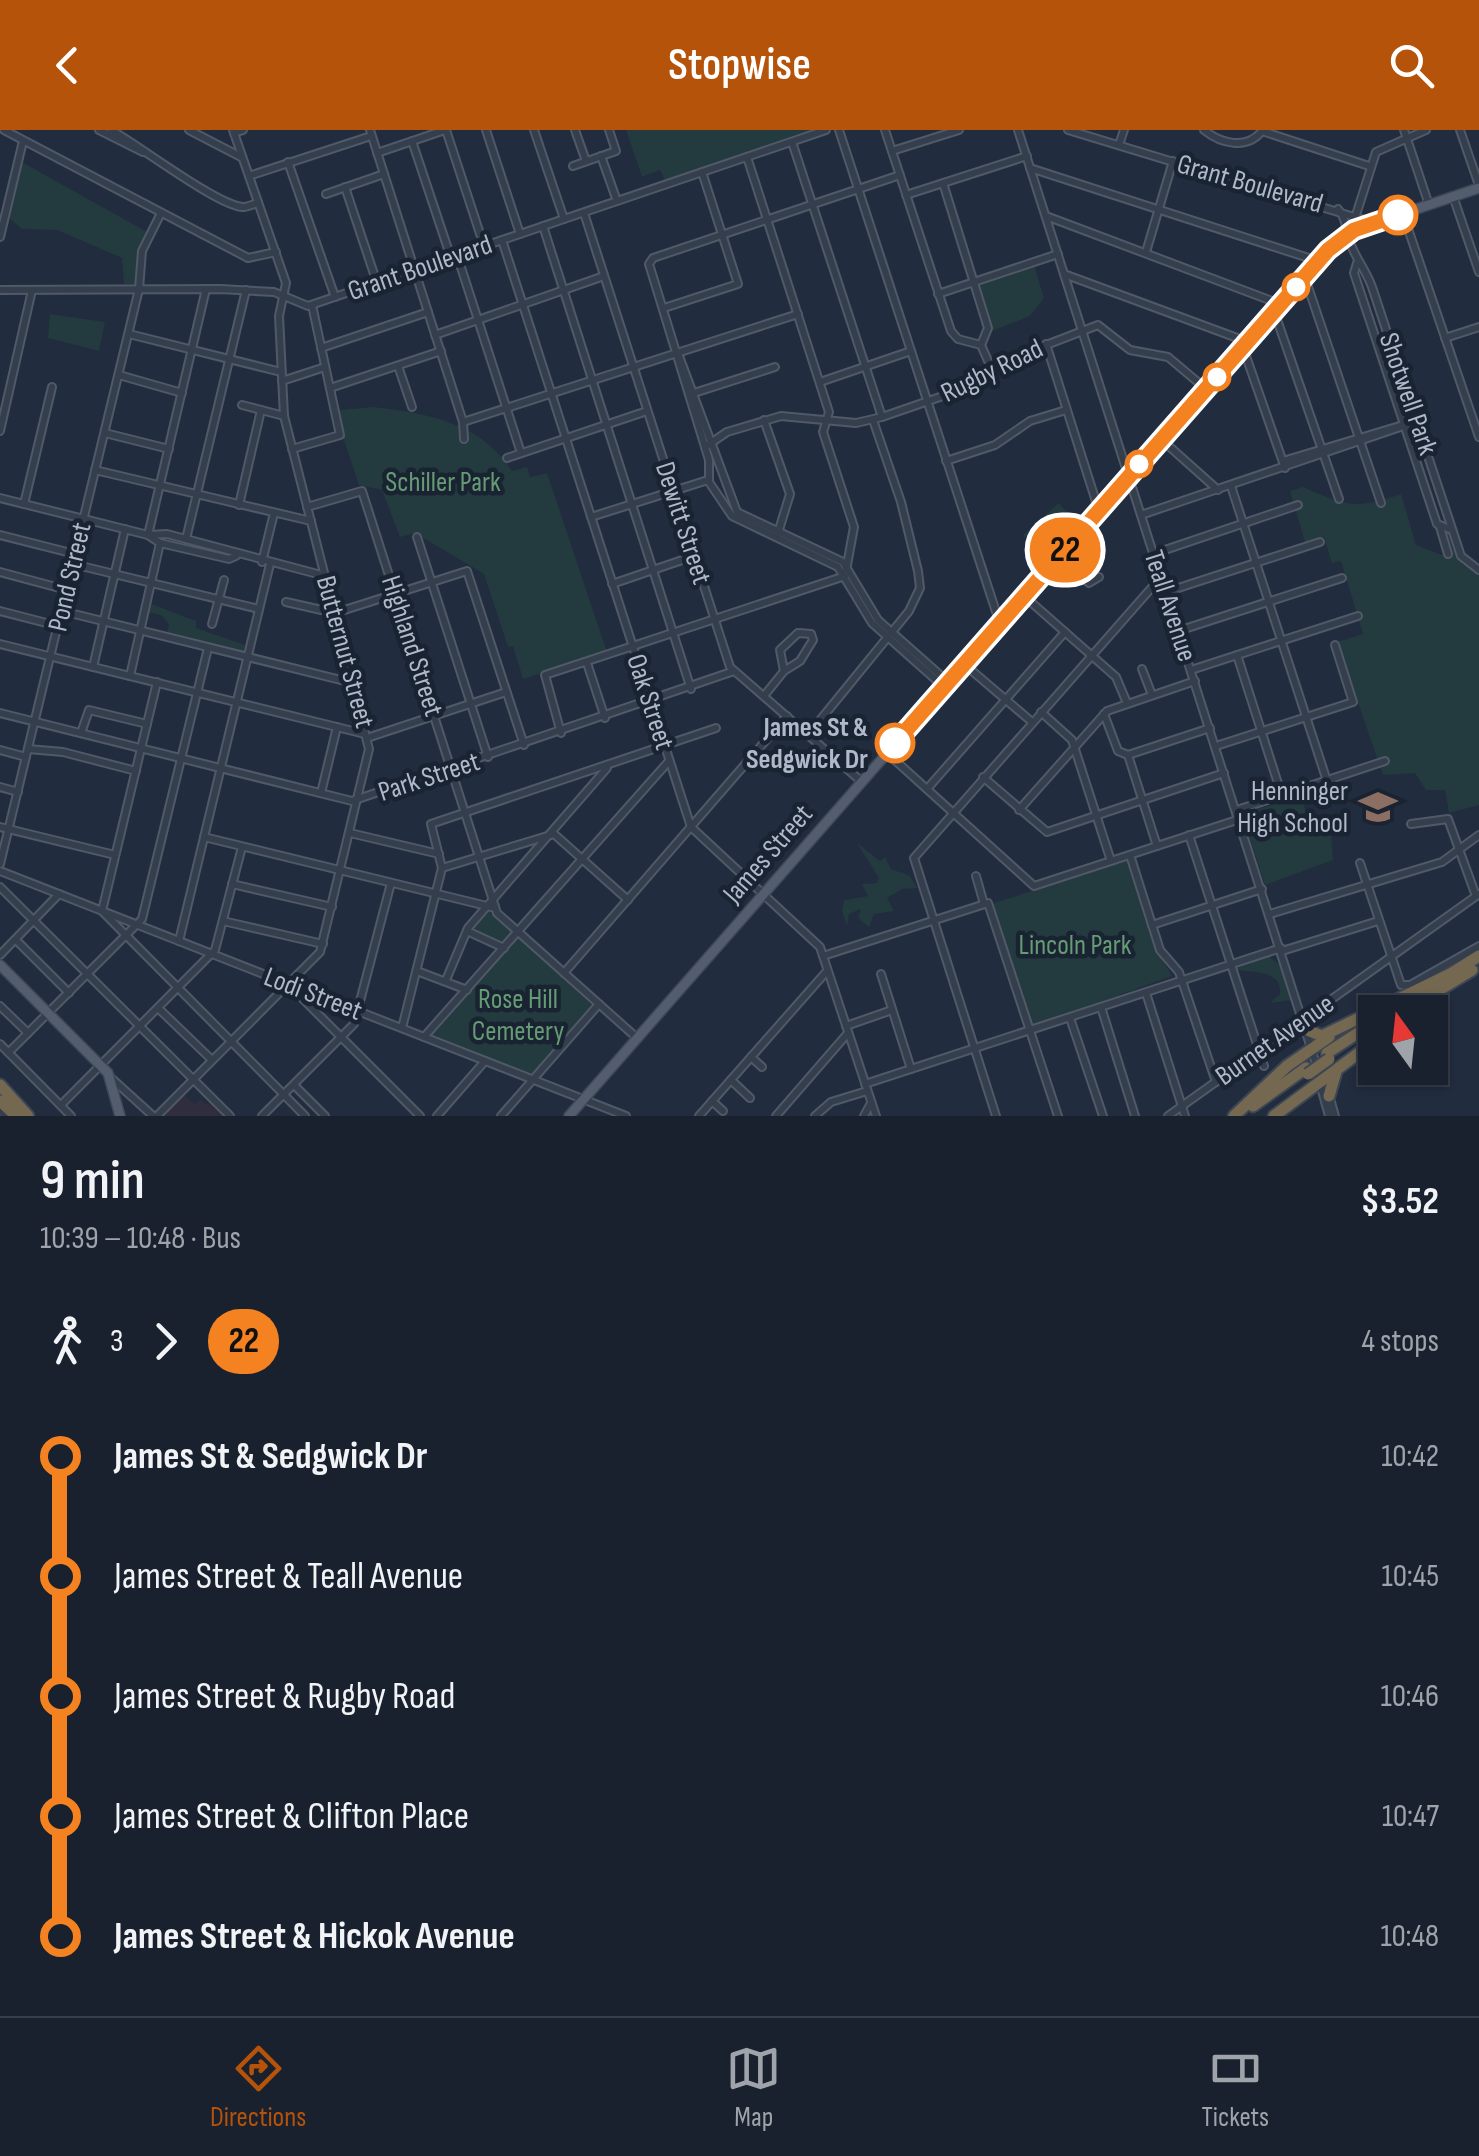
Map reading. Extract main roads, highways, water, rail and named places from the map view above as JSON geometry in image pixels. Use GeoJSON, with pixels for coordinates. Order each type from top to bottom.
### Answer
{"type":"FeatureCollection","features":[{"type":"Feature","properties":{"kind":"highway"},"geometry":{"type":"LineString","coordinates":[[1428,995],[1479,956]]}},
{"type":"Feature","properties":{"kind":"highway"},"geometry":{"type":"LineString","coordinates":[[1306,1025],[1322,1036],[1479,965]]}},
{"type":"Feature","properties":{"kind":"highway"},"geometry":{"type":"LineString","coordinates":[[1420,995],[1446,981]]}},
{"type":"Feature","properties":{"kind":"highway"},"geometry":{"type":"LineString","coordinates":[[1237,1116],[1287,1066],[1345,1026]]}},
{"type":"Feature","properties":{"kind":"highway"},"geometry":{"type":"LineString","coordinates":[[1237,1116],[1358,1034]]}},
{"type":"Feature","properties":{"kind":"highway"},"geometry":{"type":"LineString","coordinates":[[1328,1056],[1358,1039]]}},
{"type":"Feature","properties":{"kind":"highway"},"geometry":{"type":"LineString","coordinates":[[1274,1116],[1358,1055]]}},
{"type":"Feature","properties":{"kind":"highway"},"geometry":{"type":"LineString","coordinates":[[1252,1116],[1307,1071]]}},
{"type":"Feature","properties":{"kind":"highway"},"geometry":{"type":"LineString","coordinates":[[1306,1093],[1326,1097],[1337,1071]]}},
{"type":"Feature","properties":{"kind":"highway"},"geometry":{"type":"LineString","coordinates":[[2,1093],[17,1116]]}},
{"type":"Feature","properties":{"kind":"highway"},"geometry":{"type":"LineString","coordinates":[[2,1093],[30,1116]]}},
{"type":"Feature","properties":{"kind":"main road","name":"James Street"},"geometry":{"type":"LineString","coordinates":[[568,1116],[1318,262],[1347,234],[1371,221],[1403,214],[1479,186]]}},
{"type":"Feature","properties":{"kind":"main road"},"geometry":{"type":"LineString","coordinates":[[0,965],[110,1077],[120,1116]]}},
{"type":"Feature","properties":{"kind":"place","name":"James St & Sedgwick Dr"},"geometry":{"type":"Point","coordinates":[895,743]}},
{"type":"Feature","properties":{"kind":"place","name":"Henninger High School"},"geometry":{"type":"Point","coordinates":[1378,807]}},
{"type":"Feature","properties":{"kind":"park label","name":"Schiller Park"},"geometry":{"type":"Point","coordinates":[443,482]}},
{"type":"Feature","properties":{"kind":"park label","name":"Lincoln Park"},"geometry":{"type":"Point","coordinates":[1075,945]}},
{"type":"Feature","properties":{"kind":"park label","name":"Rose Hill Cemetery"},"geometry":{"type":"Point","coordinates":[518,1015]}}]}
